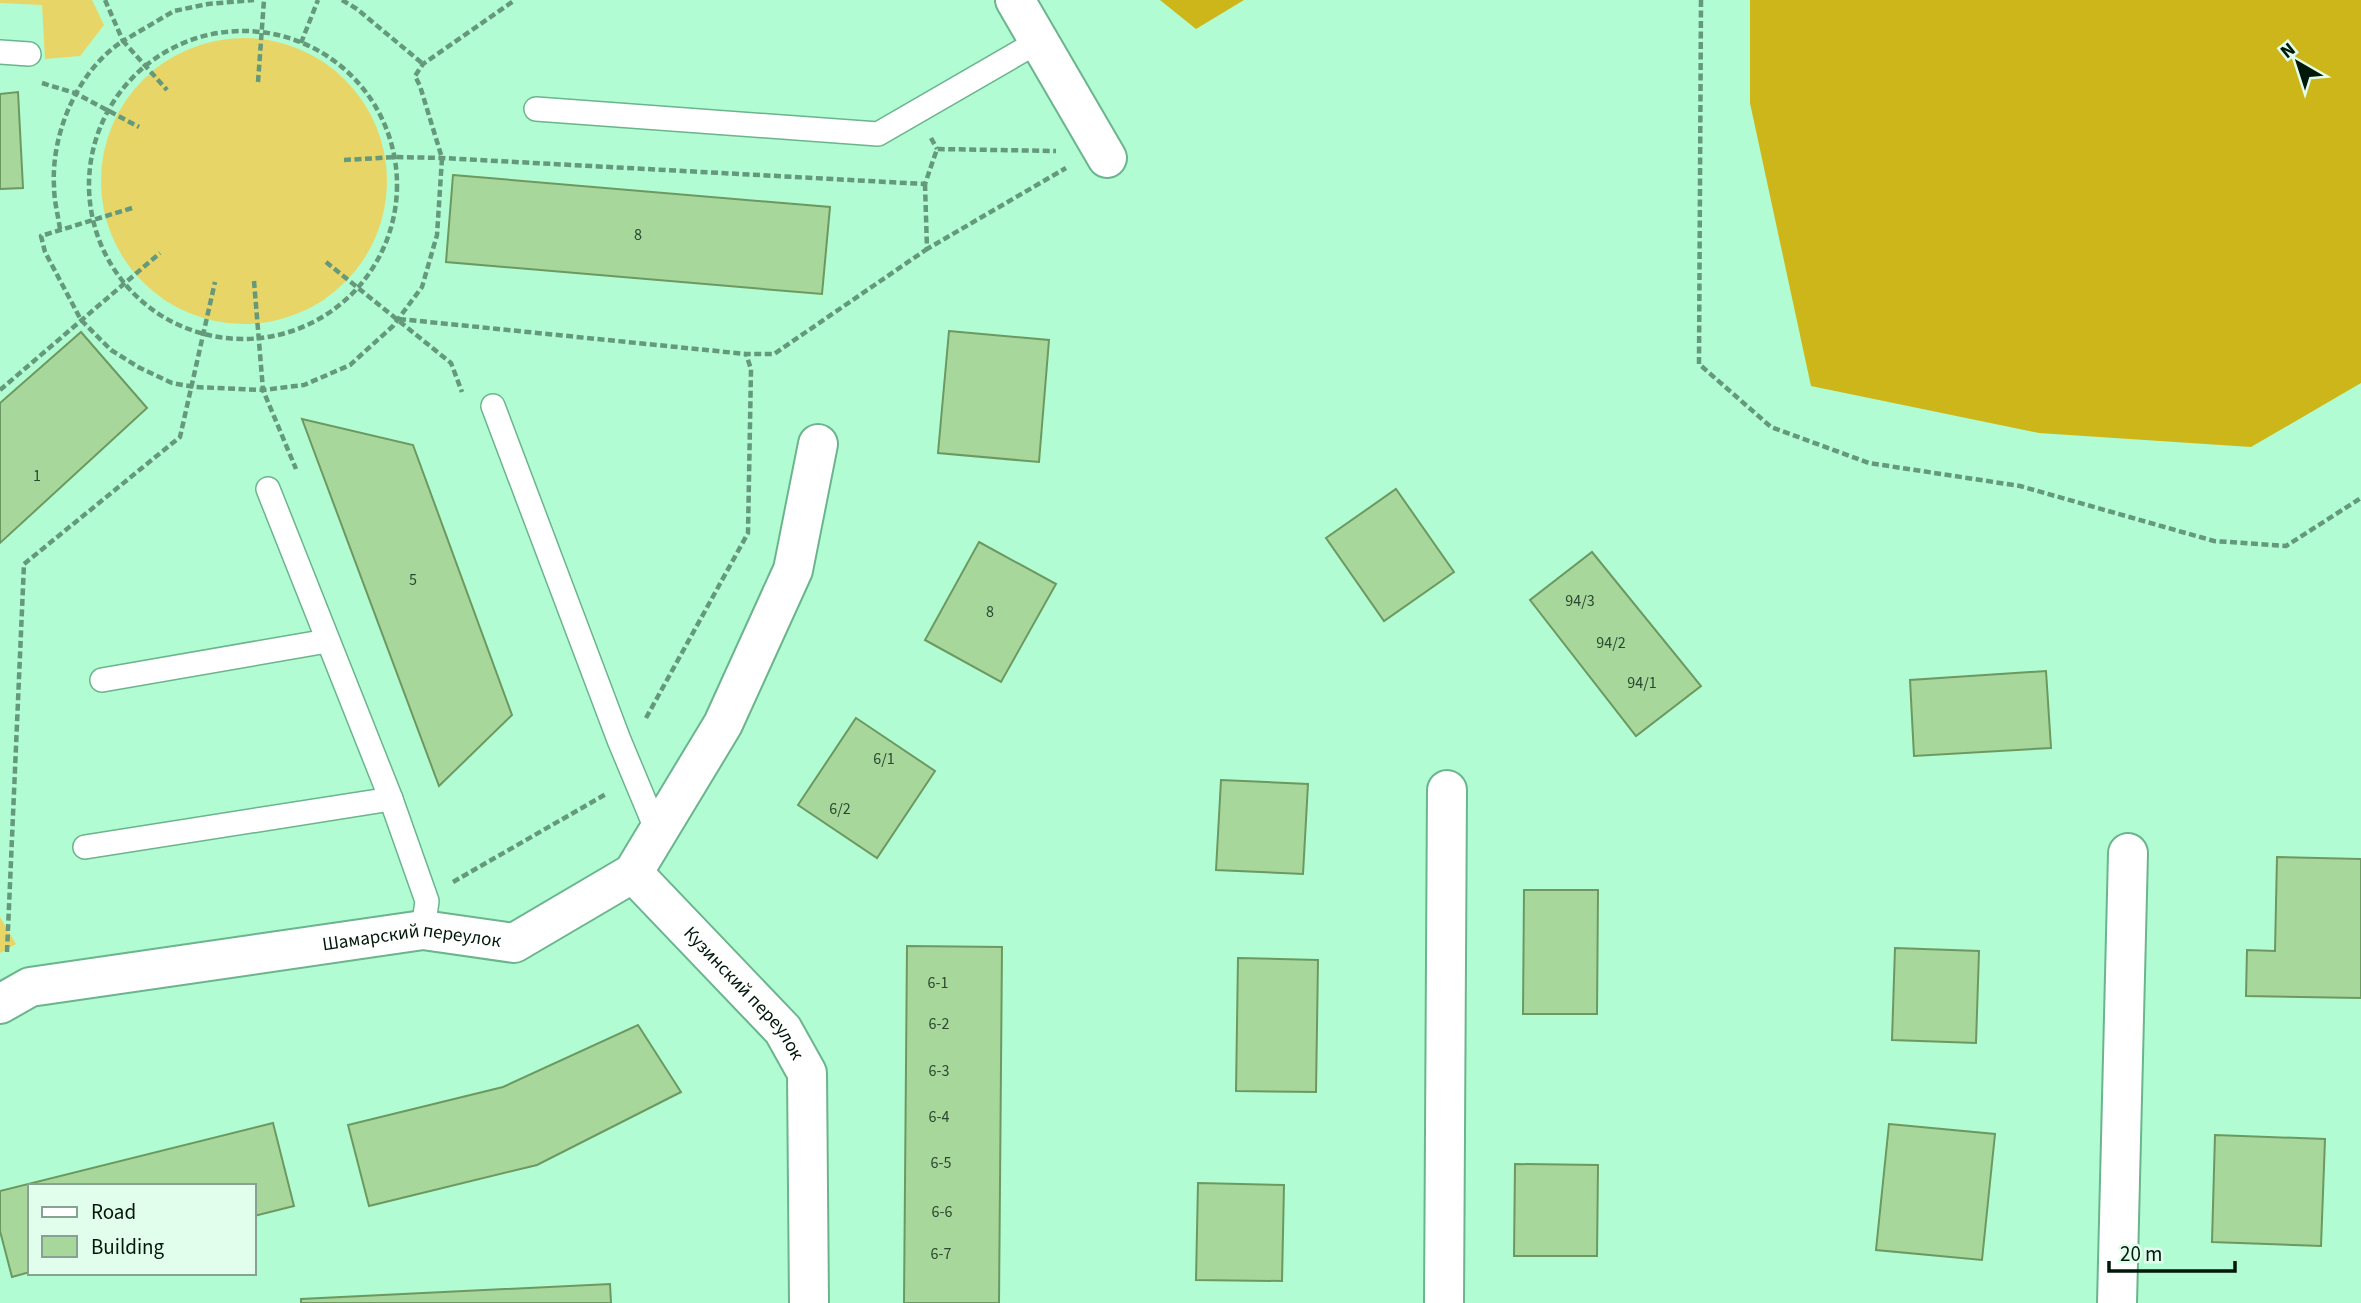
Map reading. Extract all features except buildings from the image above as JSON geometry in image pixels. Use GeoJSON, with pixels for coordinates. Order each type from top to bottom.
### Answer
{"type":"FeatureCollection","features":[{"type":"Feature","properties":{"kind":"street"},"geometry":{"type":"LineString","coordinates":[[1014,0],[1107,158]]}},
{"type":"Feature","properties":{"kind":"street","name":"Шамарский переулок"},"geometry":{"type":"LineString","coordinates":[[0,1004],[30,987],[423,930],[514,943],[633,873],[723,724],[793,570],[818,444]]}},
{"type":"Feature","properties":{"kind":"street"},"geometry":{"type":"LineString","coordinates":[[1444,1303],[1447,790]]}},
{"type":"Feature","properties":{"kind":"street"},"geometry":{"type":"LineString","coordinates":[[2117,1303],[2127,853]]}},
{"type":"Feature","properties":{"kind":"street","name":"Кузинский переулок"},"geometry":{"type":"LineString","coordinates":[[633,873],[783,1030],[807,1073],[809,1303]]}},
{"type":"Feature","properties":{"kind":"lane"},"geometry":{"type":"LineString","coordinates":[[536,109],[878,134],[1039,41]]}},
{"type":"Feature","properties":{"kind":"lane"},"geometry":{"type":"LineString","coordinates":[[0,52],[29,54]]}},
{"type":"Feature","properties":{"kind":"lane"},"geometry":{"type":"LineString","coordinates":[[493,405],[619,740],[657,831]]}},
{"type":"Feature","properties":{"kind":"lane"},"geometry":{"type":"LineString","coordinates":[[268,489],[391,799],[426,901],[423,930]]}},
{"type":"Feature","properties":{"kind":"lane"},"geometry":{"type":"LineString","coordinates":[[102,680],[327,641]]}},
{"type":"Feature","properties":{"kind":"lane"},"geometry":{"type":"LineString","coordinates":[[85,848],[391,799]]}},
{"type":"Feature","properties":{"kind":"path"},"geometry":{"type":"LineString","coordinates":[[105,0],[123,41],[167,90]]}},
{"type":"Feature","properties":{"kind":"path"},"geometry":{"type":"LineString","coordinates":[[60,229],[54,186],[58,141],[75,93],[107,51],[174,11],[208,4],[254,0]]}},
{"type":"Feature","properties":{"kind":"path"},"geometry":{"type":"LineString","coordinates":[[258,82],[264,0]]}},
{"type":"Feature","properties":{"kind":"path"},"geometry":{"type":"LineString","coordinates":[[302,43],[318,0]]}},
{"type":"Feature","properties":{"kind":"path"},"geometry":{"type":"LineString","coordinates":[[342,0],[357,9],[424,64]]}},
{"type":"Feature","properties":{"kind":"path"},"geometry":{"type":"LineString","coordinates":[[132,208],[41,236],[45,252],[81,320],[111,350],[172,383],[194,387],[263,390],[304,385],[350,365],[398,318],[422,287],[437,235],[442,158],[415,76],[424,64],[515,0]]}},
{"type":"Feature","properties":{"kind":"path"},"geometry":{"type":"LineString","coordinates":[[1701,0],[1699,364],[1771,427],[1869,463],[2020,486],[2214,541],[2286,546],[2361,498]]}},
{"type":"Feature","properties":{"kind":"path"},"geometry":{"type":"LineString","coordinates":[[218,31],[292,38],[302,43],[333,63],[361,90],[380,115],[396,157],[400,189],[394,218],[381,254],[359,287],[343,303],[317,320],[260,338],[221,336],[185,328],[160,316],[124,282],[106,253],[92,220],[88,202],[89,170],[96,138],[124,85],[168,47],[218,31]]}},
{"type":"Feature","properties":{"kind":"path"},"geometry":{"type":"LineString","coordinates":[[39,82],[75,93],[139,127]]}},
{"type":"Feature","properties":{"kind":"path"},"geometry":{"type":"LineString","coordinates":[[398,318],[746,354],[774,354],[927,250],[1068,167]]}},
{"type":"Feature","properties":{"kind":"path"},"geometry":{"type":"LineString","coordinates":[[925,184],[927,250]]}},
{"type":"Feature","properties":{"kind":"path"},"geometry":{"type":"LineString","coordinates":[[0,390],[160,253]]}},
{"type":"Feature","properties":{"kind":"path"},"geometry":{"type":"LineString","coordinates":[[619,740],[641,726],[748,533],[751,369],[746,354]]}},
{"type":"Feature","properties":{"kind":"shaded area"},"geometry":{"type":"Polygon","coordinates":[[[0,0],[92,0],[104,25],[80,56],[45,59],[42,5],[0,3],[0,0]]]}},
{"type":"Feature","properties":{"kind":"shaded area"},"geometry":{"type":"Polygon","coordinates":[[[1160,0],[1244,0],[1196,29],[1160,0]]]}},
{"type":"Feature","properties":{"kind":"shaded area"},"geometry":{"type":"Polygon","coordinates":[[[1750,0],[2361,0],[2361,383],[2251,447],[2039,433],[1811,386],[1750,103],[1750,0]]]}},
{"type":"Feature","properties":{"kind":"shaded area"},"geometry":{"type":"Polygon","coordinates":[[[244,38],[272,41],[299,49],[323,62],[345,80],[363,102],[376,126],[384,153],[387,181],[384,209],[376,236],[363,260],[345,282],[323,300],[299,313],[272,321],[244,324],[216,321],[189,313],[165,300],[143,282],[125,260],[112,236],[104,209],[101,181],[104,153],[112,126],[125,102],[143,80],[165,62],[189,49],[216,41],[244,38]]]}},
{"type":"Feature","properties":{"kind":"shaded area"},"geometry":{"type":"Polygon","coordinates":[[[0,917],[16,944],[0,953],[0,917]]]}}]}
